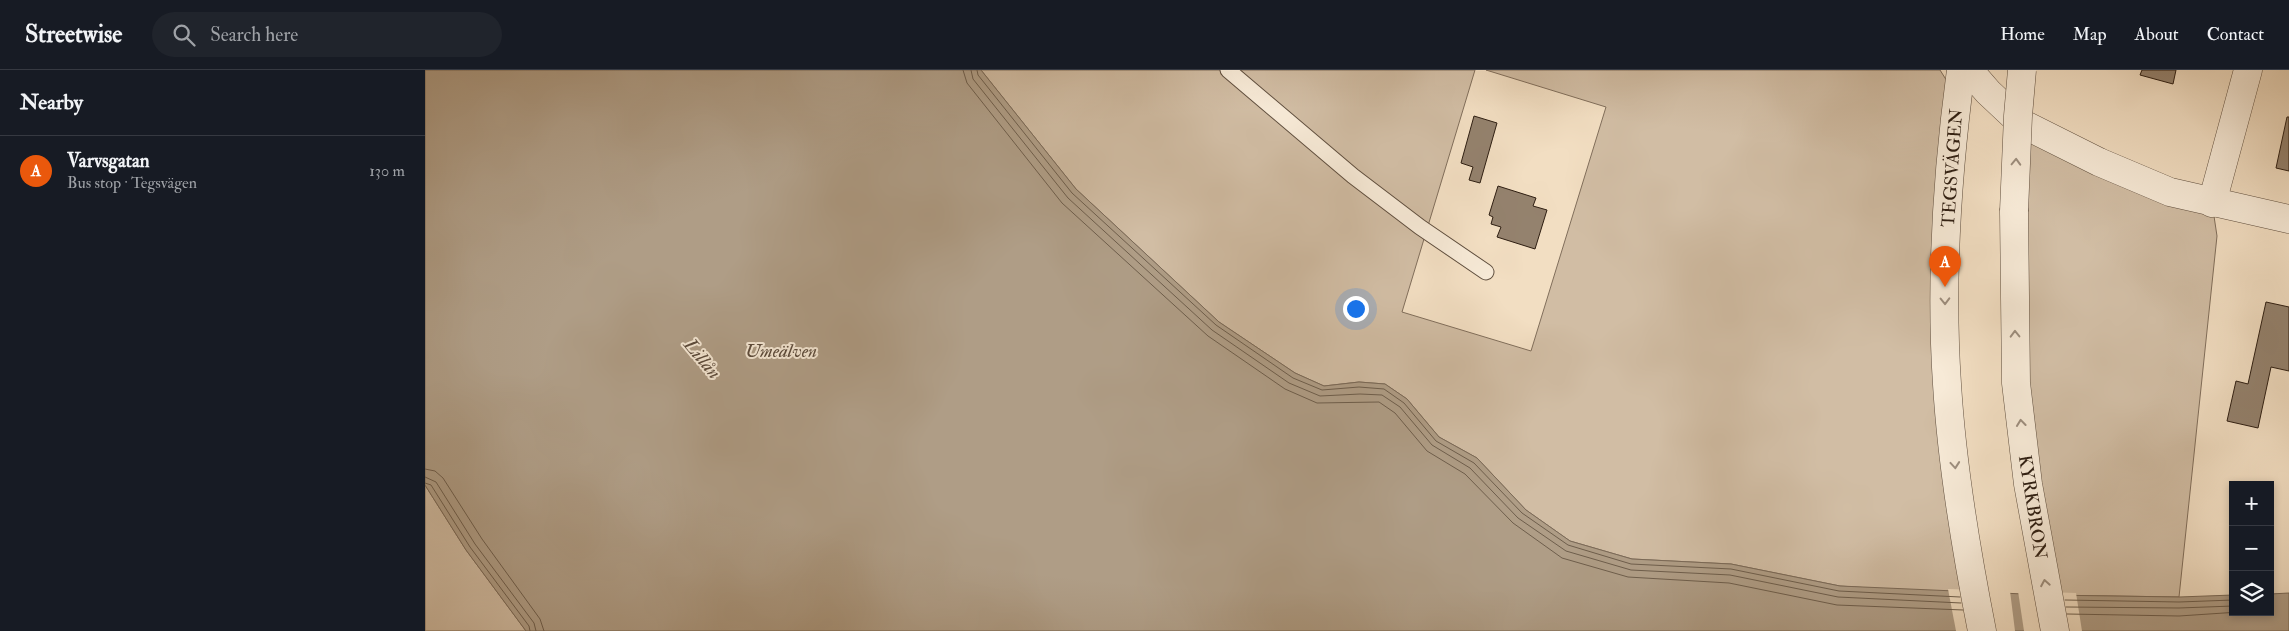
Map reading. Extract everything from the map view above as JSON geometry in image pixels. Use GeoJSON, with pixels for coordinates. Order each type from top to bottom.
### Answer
{"type":"FeatureCollection","features":[{"type":"Feature","properties":{"kind":"street","name":"TEGSVÄGEN"},"geometry":{"type":"LineString","coordinates":[[1961,70],[1947,200],[1945,287],[1947,384],[1957,487],[1982,631]]}},
{"type":"Feature","properties":{"kind":"street"},"geometry":{"type":"LineString","coordinates":[[1969,70],[1988,92],[2021,122],[2099,162],[2170,192],[2289,219]]}},
{"type":"Feature","properties":{"kind":"street","name":"KYRKBRON"},"geometry":{"type":"LineString","coordinates":[[2022,70],[2017,116],[2014,211],[2016,383],[2028,484],[2055,631]]}},
{"type":"Feature","properties":{"kind":"street"},"geometry":{"type":"LineString","coordinates":[[2212,203],[2248,70]]}},
{"type":"Feature","properties":{"kind":"lane"},"geometry":{"type":"LineString","coordinates":[[1229,70],[1353,176],[1420,228],[1486,272]]}},
{"type":"Feature","properties":{"kind":"shaded area"},"geometry":{"type":"Polygon","coordinates":[[[981,70],[1475,70],[1402,312],[1531,351],[1606,107],[1486,70],[1940,70],[1957,97],[1947,200],[1974,592],[1931,592],[1840,586],[1731,564],[1632,559],[1570,541],[1526,510],[1477,458],[1439,437],[1407,399],[1385,384],[1359,382],[1324,386],[1295,373],[1219,322],[1076,189],[981,70]]]}},
{"type":"Feature","properties":{"kind":"shaded area"},"geometry":{"type":"Polygon","coordinates":[[[2018,116],[2212,203],[2217,236],[2179,597],[2047,595],[2016,383],[2018,116]]]}},
{"type":"Feature","properties":{"kind":"shaded area"},"geometry":{"type":"Polygon","coordinates":[[[425,485],[466,550],[526,631],[425,631],[425,485]]]}},
{"type":"Feature","properties":{"kind":"water","name":"Umeälven"},"geometry":{"type":"Polygon","coordinates":[[[425,70],[981,70],[1076,189],[1219,322],[1295,373],[1324,386],[1359,382],[1385,384],[1407,399],[1439,437],[1477,458],[1526,510],[1570,541],[1632,559],[1731,564],[1840,586],[2047,595],[2179,597],[2229,595],[2229,616],[2274,616],[2274,594],[2289,593],[2289,631],[526,631],[466,550],[425,485],[425,70]]]}},
{"type":"Feature","properties":{"kind":"pier"},"geometry":{"type":"Polygon","coordinates":[[[1948,589],[2010,591],[2015,631],[1956,631],[1948,589]]]}},
{"type":"Feature","properties":{"kind":"pier"},"geometry":{"type":"Polygon","coordinates":[[[2018,591],[2076,593],[2082,631],[2024,631],[2018,591]]]}},
{"type":"Feature","properties":{"kind":"building"},"geometry":{"type":"Polygon","coordinates":[[[2142,70],[2176,70],[2173,84],[2140,75],[2142,70]]]}},
{"type":"Feature","properties":{"kind":"building"},"geometry":{"type":"Polygon","coordinates":[[[1474,116],[1497,123],[1480,183],[1469,180],[1473,167],[1461,163],[1474,116]]]}},
{"type":"Feature","properties":{"kind":"building"},"geometry":{"type":"Polygon","coordinates":[[[2287,117],[2289,117],[2289,171],[2276,168],[2287,117]]]}},
{"type":"Feature","properties":{"kind":"building"},"geometry":{"type":"Polygon","coordinates":[[[1498,186],[1536,198],[1533,206],[1547,210],[1535,249],[1497,237],[1501,227],[1491,224],[1493,217],[1489,215],[1498,186]]]}},
{"type":"Feature","properties":{"kind":"building"},"geometry":{"type":"Polygon","coordinates":[[[2266,302],[2289,307],[2289,371],[2271,367],[2258,428],[2227,421],[2236,381],[2248,384],[2266,302]]]}},
{"type":"Feature","properties":{"kind":"place","name":"Varvsgatan"},"geometry":{"type":"Point","coordinates":[1945,287]}},
{"type":"Feature","properties":{"kind":"water label","name":"Lillån"},"geometry":{"type":"Point","coordinates":[703,358]}}]}
